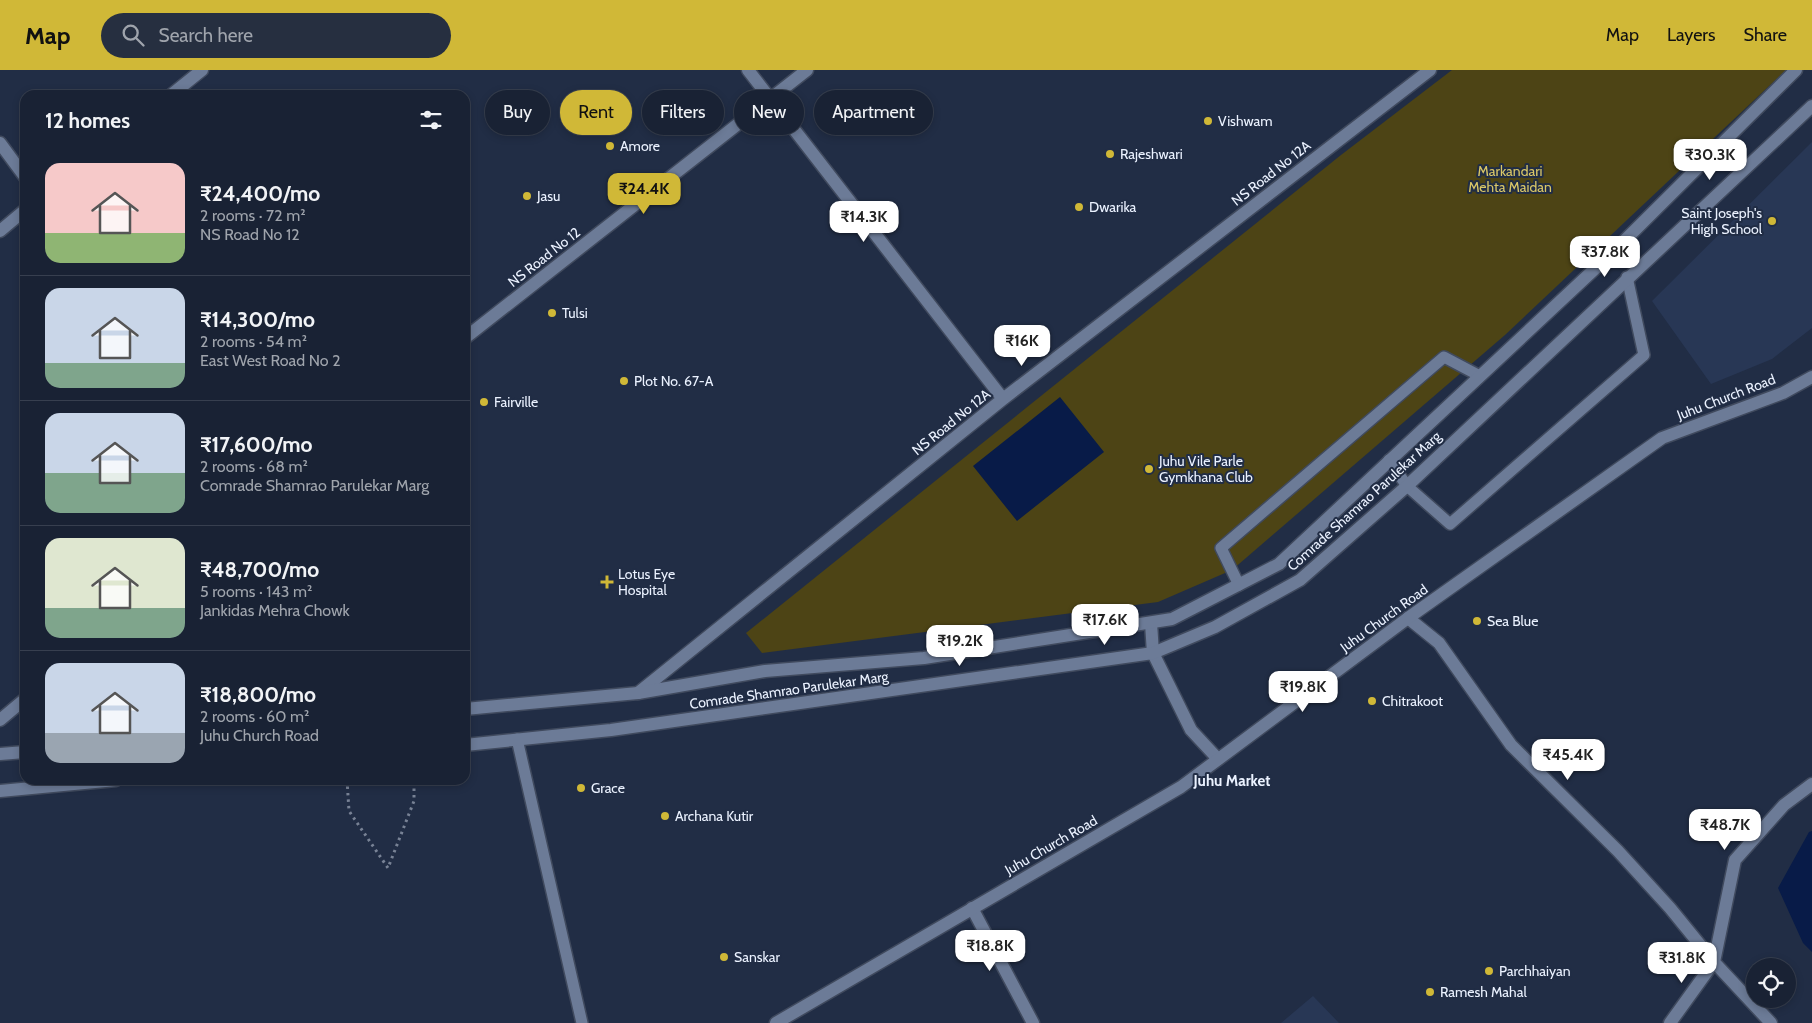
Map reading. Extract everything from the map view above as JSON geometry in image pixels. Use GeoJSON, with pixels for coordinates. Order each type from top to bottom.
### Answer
{"type":"FeatureCollection","features":[{"type":"Feature","properties":{"kind":"street"},"geometry":{"type":"LineString","coordinates":[[177,90],[202,70]]}},
{"type":"Feature","properties":{"kind":"street"},"geometry":{"type":"LineString","coordinates":[[748,70],[763,90]]}},
{"type":"Feature","properties":{"kind":"street","name":"NS Road No 12"},"geometry":{"type":"LineString","coordinates":[[781,90],[807,70]]}},
{"type":"Feature","properties":{"kind":"street","name":"NS Road No 12A"},"geometry":{"type":"LineString","coordinates":[[638,692],[1003,399],[1430,70]]}},
{"type":"Feature","properties":{"kind":"street","name":"Comrade Shamrao Parulekar Marg"},"geometry":{"type":"LineString","coordinates":[[470,709],[638,692],[765,671],[924,658],[1172,619],[1279,564],[1615,250],[1796,70]]}},
{"type":"Feature","properties":{"kind":"street","name":"Comrade Shamrao Parulekar Marg"},"geometry":{"type":"LineString","coordinates":[[470,744],[611,730],[1153,653],[1215,627],[1300,580],[1406,486],[1627,277],[1812,106]]}},
{"type":"Feature","properties":{"kind":"street","name":"NS Road No 12"},"geometry":{"type":"LineString","coordinates":[[470,334],[734,127]]}},
{"type":"Feature","properties":{"kind":"street"},"geometry":{"type":"LineString","coordinates":[[798,135],[1003,399]]}},
{"type":"Feature","properties":{"kind":"street"},"geometry":{"type":"LineString","coordinates":[[0,143],[20,170]]}},
{"type":"Feature","properties":{"kind":"street"},"geometry":{"type":"LineString","coordinates":[[0,231],[20,214]]}},
{"type":"Feature","properties":{"kind":"street","name":"Juhu Church Road"},"geometry":{"type":"LineString","coordinates":[[776,1023],[1180,787],[1408,618],[1662,438],[1783,393],[1812,377]]}},
{"type":"Feature","properties":{"kind":"street"},"geometry":{"type":"LineString","coordinates":[[1408,618],[1439,643],[1511,745],[1618,851],[1670,908],[1714,962],[1770,1023]]}},
{"type":"Feature","properties":{"kind":"street"},"geometry":{"type":"LineString","coordinates":[[1151,623],[1153,653],[1191,730],[1218,759]]}},
{"type":"Feature","properties":{"kind":"street"},"geometry":{"type":"LineString","coordinates":[[0,720],[20,703]]}},
{"type":"Feature","properties":{"kind":"street"},"geometry":{"type":"LineString","coordinates":[[0,754],[20,752]]}},
{"type":"Feature","properties":{"kind":"street"},"geometry":{"type":"LineString","coordinates":[[1670,1023],[1714,962],[1735,860],[1784,805],[1812,784]]}},
{"type":"Feature","properties":{"kind":"street"},"geometry":{"type":"LineString","coordinates":[[0,790],[58,785]]}},
{"type":"Feature","properties":{"kind":"street"},"geometry":{"type":"LineString","coordinates":[[972,908],[1033,1023]]}},
{"type":"Feature","properties":{"kind":"lane"},"geometry":{"type":"LineString","coordinates":[[1389,460],[1406,486],[1450,524],[1644,355],[1627,277]]}},
{"type":"Feature","properties":{"kind":"lane"},"geometry":{"type":"LineString","coordinates":[[1239,585],[1221,548],[1444,357],[1480,376]]}},
{"type":"Feature","properties":{"kind":"lane"},"geometry":{"type":"LineString","coordinates":[[517,739],[582,1023]]}},
{"type":"Feature","properties":{"kind":"path"},"geometry":{"type":"LineString","coordinates":[[346,785],[349,811],[388,868],[414,801],[414,785]]}},
{"type":"Feature","properties":{"kind":"shaded area","name":"Saint Joseph's High School"},"geometry":{"type":"Polygon","coordinates":[[[1812,142],[1812,328],[1772,359],[1711,384],[1652,301],[1812,142]]]}},
{"type":"Feature","properties":{"kind":"shaded area"},"geometry":{"type":"Polygon","coordinates":[[[1060,397],[1104,452],[1017,521],[973,466],[1060,397]]]}},
{"type":"Feature","properties":{"kind":"shaded area"},"geometry":{"type":"Polygon","coordinates":[[[1812,831],[1812,952],[1803,943],[1778,888],[1809,832],[1812,831]]]}},
{"type":"Feature","properties":{"kind":"shaded area"},"geometry":{"type":"Polygon","coordinates":[[[1313,996],[1339,1023],[1281,1023],[1313,996]]]}},
{"type":"Feature","properties":{"kind":"green space","name":"Juhu Vile Parle Gymkhana Club"},"geometry":{"type":"Polygon","coordinates":[[[1452,70],[1786,70],[1505,335],[1232,570],[1158,602],[762,653],[746,633],[1341,155],[1452,70]]]}},
{"type":"Feature","properties":{"kind":"place","name":"Vishwam"},"geometry":{"type":"Point","coordinates":[1208,121]}},
{"type":"Feature","properties":{"kind":"place","name":"Amore"},"geometry":{"type":"Point","coordinates":[610,146]}},
{"type":"Feature","properties":{"kind":"place","name":"Rajeshwari"},"geometry":{"type":"Point","coordinates":[1110,154]}},
{"type":"Feature","properties":{"kind":"place","name":"Jasu"},"geometry":{"type":"Point","coordinates":[527,196]}},
{"type":"Feature","properties":{"kind":"place","name":"Dwarika"},"geometry":{"type":"Point","coordinates":[1079,207]}},
{"type":"Feature","properties":{"kind":"place","name":"Saint Joseph's High School"},"geometry":{"type":"Point","coordinates":[1772,221]}},
{"type":"Feature","properties":{"kind":"place","name":"Tulsi"},"geometry":{"type":"Point","coordinates":[552,313]}},
{"type":"Feature","properties":{"kind":"place","name":"Plot No. 67-A"},"geometry":{"type":"Point","coordinates":[624,381]}},
{"type":"Feature","properties":{"kind":"place","name":"Fairville"},"geometry":{"type":"Point","coordinates":[484,402]}},
{"type":"Feature","properties":{"kind":"place","name":"Juhu Vile Parle Gymkhana Club"},"geometry":{"type":"Point","coordinates":[1149,469]}},
{"type":"Feature","properties":{"kind":"place","name":"Lotus Eye Hospital"},"geometry":{"type":"Point","coordinates":[607,582]}},
{"type":"Feature","properties":{"kind":"place","name":"Sea Blue"},"geometry":{"type":"Point","coordinates":[1477,621]}},
{"type":"Feature","properties":{"kind":"place","name":"Chitrakoot"},"geometry":{"type":"Point","coordinates":[1372,701]}},
{"type":"Feature","properties":{"kind":"place","name":"Grace"},"geometry":{"type":"Point","coordinates":[581,788]}},
{"type":"Feature","properties":{"kind":"place","name":"Archana Kutir"},"geometry":{"type":"Point","coordinates":[665,816]}},
{"type":"Feature","properties":{"kind":"place","name":"Sanskar"},"geometry":{"type":"Point","coordinates":[724,957]}},
{"type":"Feature","properties":{"kind":"place","name":"Parchhaiyan"},"geometry":{"type":"Point","coordinates":[1489,971]}},
{"type":"Feature","properties":{"kind":"place","name":"Ramesh Mahal"},"geometry":{"type":"Point","coordinates":[1430,992]}},
{"type":"Feature","properties":{"kind":"district","name":"Juhu Market"},"geometry":{"type":"Point","coordinates":[1232,781]}},
{"type":"Feature","properties":{"kind":"park label","name":"Markandari Mehta Maidan"},"geometry":{"type":"Point","coordinates":[1510,179]}}]}
